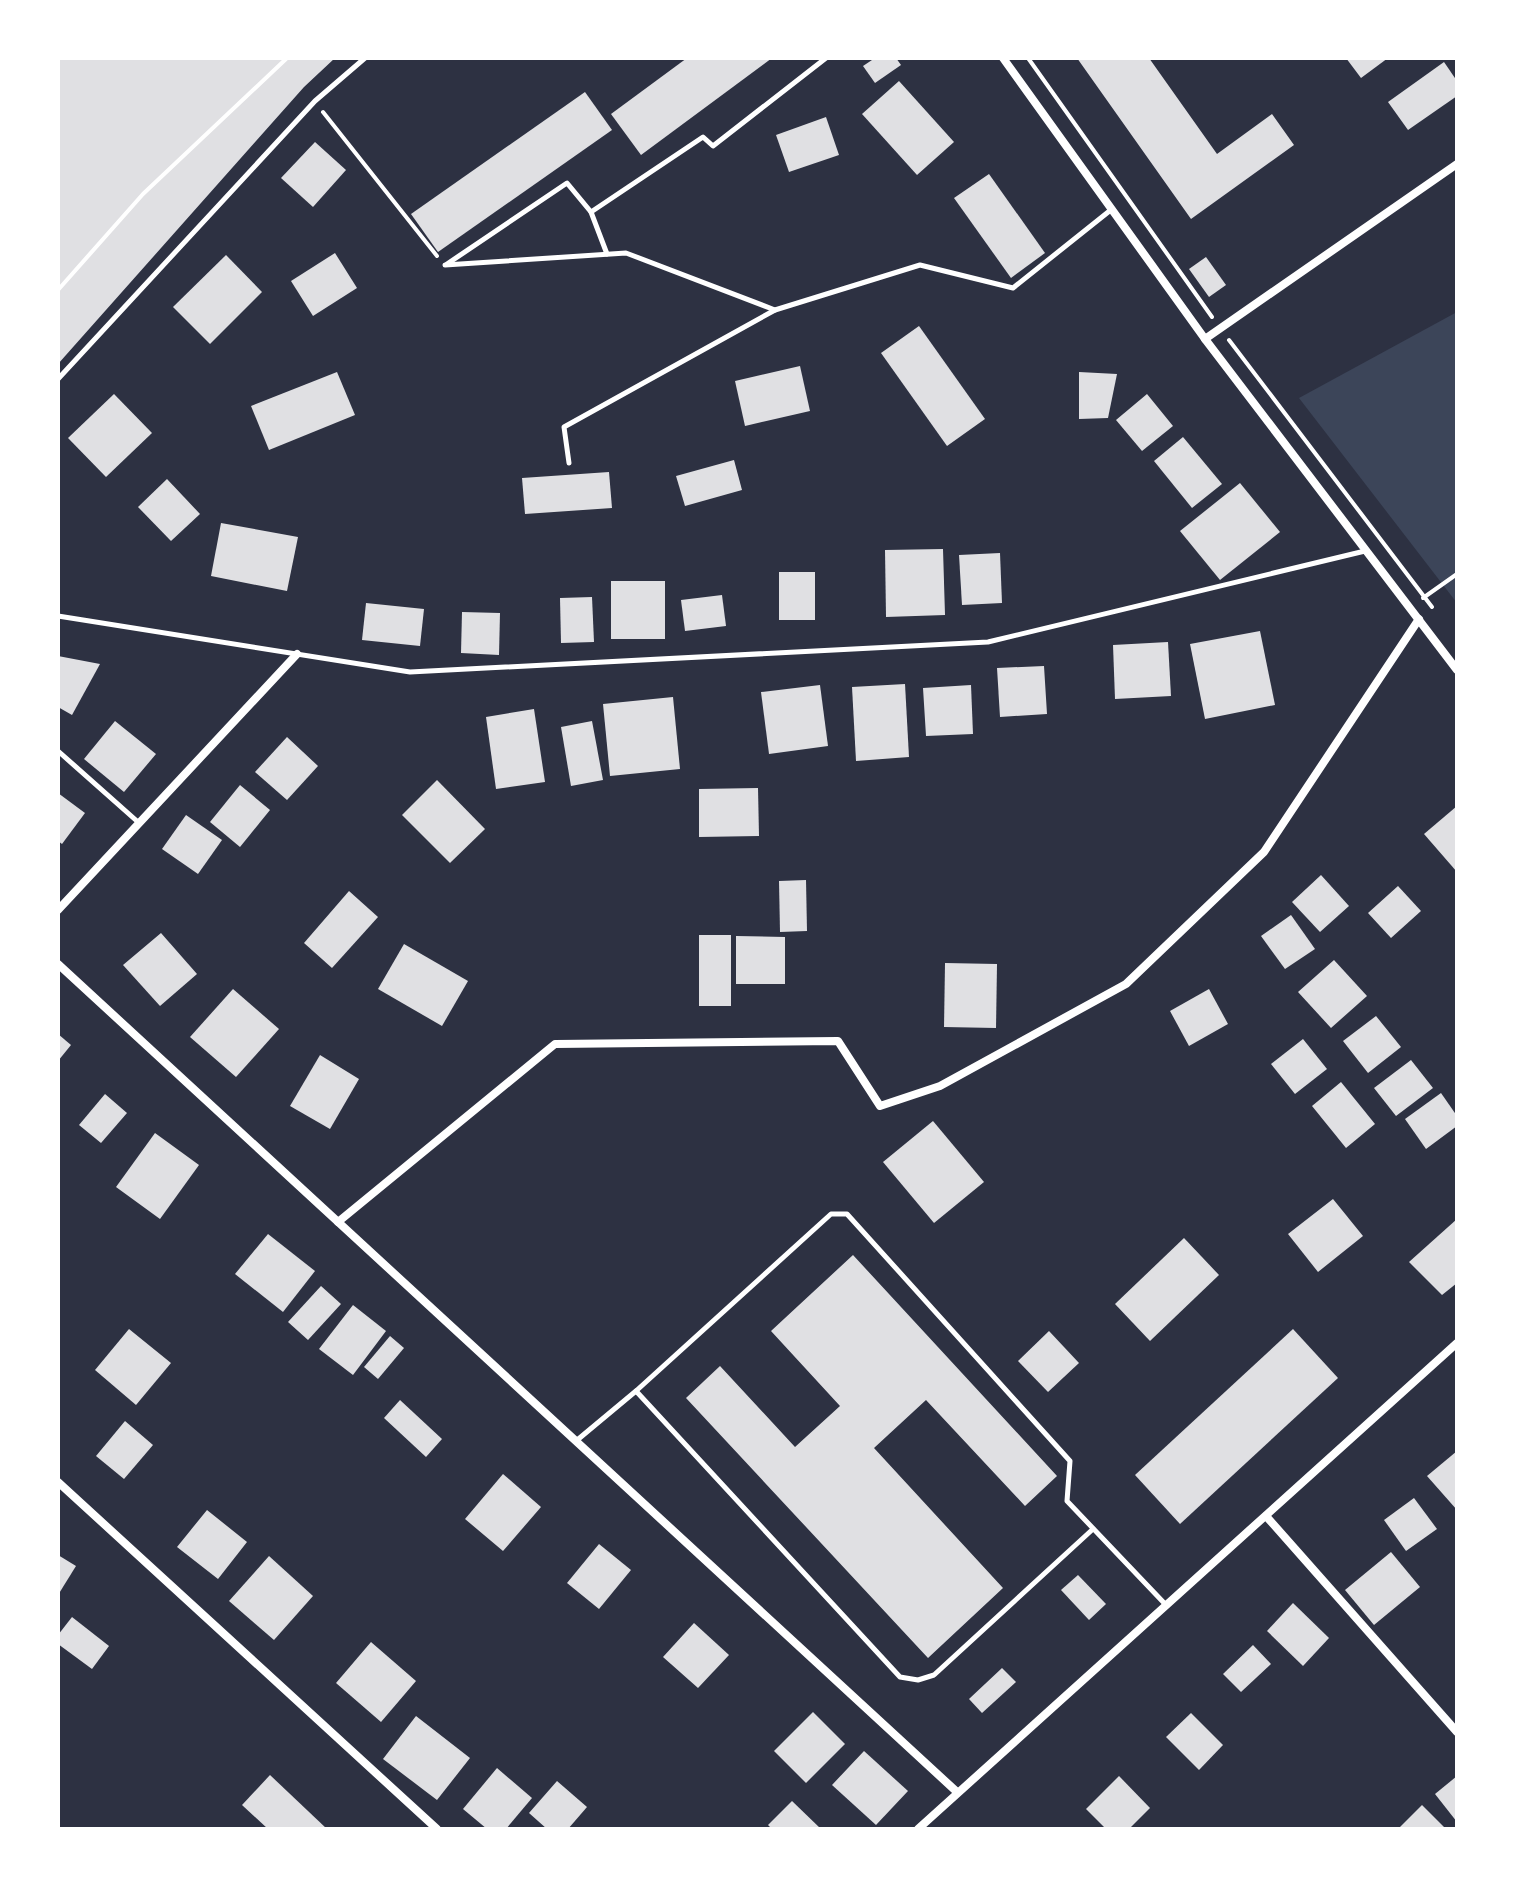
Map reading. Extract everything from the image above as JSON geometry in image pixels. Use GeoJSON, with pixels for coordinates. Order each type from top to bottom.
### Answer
{"type":"FeatureCollection","features":[{"type":"Feature","properties":{"kind":"street"},"geometry":{"type":"LineString","coordinates":[[1003,58],[1205,339],[1457,670]]}},
{"type":"Feature","properties":{"kind":"street"},"geometry":{"type":"LineString","coordinates":[[1205,339],[1457,164]]}},
{"type":"Feature","properties":{"kind":"street"},"geometry":{"type":"LineString","coordinates":[[338,1222],[555,1044],[838,1041],[880,1106],[940,1086],[1126,984],[1264,852],[1419,619]]}},
{"type":"Feature","properties":{"kind":"street"},"geometry":{"type":"LineString","coordinates":[[58,910],[297,654]]}},
{"type":"Feature","properties":{"kind":"street"},"geometry":{"type":"LineString","coordinates":[[58,964],[957,1792]]}},
{"type":"Feature","properties":{"kind":"street"},"geometry":{"type":"LineString","coordinates":[[918,1829],[1457,1343]]}},
{"type":"Feature","properties":{"kind":"street"},"geometry":{"type":"LineString","coordinates":[[58,1482],[437,1829]]}},
{"type":"Feature","properties":{"kind":"street"},"geometry":{"type":"LineString","coordinates":[[1266,1516],[1457,1732]]}},
{"type":"Feature","properties":{"kind":"lane"},"geometry":{"type":"LineString","coordinates":[[58,379],[315,101],[365,58]]}},
{"type":"Feature","properties":{"kind":"lane"},"geometry":{"type":"LineString","coordinates":[[591,212],[703,137],[713,146],[826,58]]}},
{"type":"Feature","properties":{"kind":"lane"},"geometry":{"type":"LineString","coordinates":[[445,265],[567,183],[591,212],[607,254]]}},
{"type":"Feature","properties":{"kind":"lane"},"geometry":{"type":"LineString","coordinates":[[569,463],[564,427],[775,310],[920,265],[1013,288],[1112,209]]}},
{"type":"Feature","properties":{"kind":"lane"},"geometry":{"type":"LineString","coordinates":[[445,265],[626,253],[775,310]]}},
{"type":"Feature","properties":{"kind":"lane"},"geometry":{"type":"LineString","coordinates":[[58,616],[410,672],[988,642],[1366,550]]}},
{"type":"Feature","properties":{"kind":"lane"},"geometry":{"type":"LineString","coordinates":[[58,751],[138,822]]}},
{"type":"Feature","properties":{"kind":"lane"},"geometry":{"type":"LineString","coordinates":[[576,1441],[636,1391],[831,1214],[847,1214],[1070,1461],[1067,1501],[1166,1605]]}},
{"type":"Feature","properties":{"kind":"lane"},"geometry":{"type":"LineString","coordinates":[[636,1391],[900,1677],[918,1680],[934,1675],[1093,1529]]}},
{"type":"Feature","properties":{"kind":"path"},"geometry":{"type":"LineString","coordinates":[[58,290],[143,194],[287,58]]}},
{"type":"Feature","properties":{"kind":"path"},"geometry":{"type":"LineString","coordinates":[[1028,58],[1220,329],[1433,608]]}},
{"type":"Feature","properties":{"kind":"path"},"geometry":{"type":"LineString","coordinates":[[315,101],[445,265]]}},
{"type":"Feature","properties":{"kind":"path"},"geometry":{"type":"LineString","coordinates":[[1410,607],[1457,574]]}},
{"type":"Feature","properties":{"kind":"shaded area"},"geometry":{"type":"Polygon","coordinates":[[[1457,312],[1457,603],[1299,398],[1457,312]]]}},
{"type":"Feature","properties":{"kind":"building"},"geometry":{"type":"Polygon","coordinates":[[[58,58],[335,58],[304,87],[58,364],[58,58]]]}},
{"type":"Feature","properties":{"kind":"building"},"geometry":{"type":"Polygon","coordinates":[[[687,58],[772,58],[641,155],[611,114],[687,58]]]}},
{"type":"Feature","properties":{"kind":"building"},"geometry":{"type":"Polygon","coordinates":[[[875,58],[896,58],[901,65],[875,83],[863,66],[875,58]]]}},
{"type":"Feature","properties":{"kind":"building"},"geometry":{"type":"Polygon","coordinates":[[[1077,58],[1149,58],[1217,154],[1272,114],[1294,145],[1191,219],[1077,58]]]}},
{"type":"Feature","properties":{"kind":"building"},"geometry":{"type":"Polygon","coordinates":[[[1346,58],[1388,58],[1361,78],[1346,58]]]}},
{"type":"Feature","properties":{"kind":"building"},"geometry":{"type":"Polygon","coordinates":[[[1444,62],[1457,81],[1457,96],[1408,130],[1388,102],[1444,62]]]}},
{"type":"Feature","properties":{"kind":"building"},"geometry":{"type":"Polygon","coordinates":[[[899,81],[954,142],[917,175],[862,114],[899,81]]]}},
{"type":"Feature","properties":{"kind":"building"},"geometry":{"type":"Polygon","coordinates":[[[585,92],[612,130],[438,252],[411,214],[585,92]]]}},
{"type":"Feature","properties":{"kind":"building"},"geometry":{"type":"Polygon","coordinates":[[[826,117],[839,155],[789,172],[776,135],[826,117]]]}},
{"type":"Feature","properties":{"kind":"building"},"geometry":{"type":"Polygon","coordinates":[[[315,142],[346,170],[313,207],[281,178],[315,142]]]}},
{"type":"Feature","properties":{"kind":"building"},"geometry":{"type":"Polygon","coordinates":[[[989,174],[1045,253],[1011,278],[954,198],[989,174]]]}},
{"type":"Feature","properties":{"kind":"building"},"geometry":{"type":"Polygon","coordinates":[[[335,253],[357,288],[313,316],[291,281],[335,253]]]}},
{"type":"Feature","properties":{"kind":"building"},"geometry":{"type":"Polygon","coordinates":[[[226,255],[262,292],[210,344],[173,307],[226,255]]]}},
{"type":"Feature","properties":{"kind":"building"},"geometry":{"type":"Polygon","coordinates":[[[1206,257],[1226,285],[1209,297],[1189,269],[1206,257]]]}},
{"type":"Feature","properties":{"kind":"building"},"geometry":{"type":"Polygon","coordinates":[[[919,326],[985,419],[947,446],[881,353],[919,326]]]}},
{"type":"Feature","properties":{"kind":"building"},"geometry":{"type":"Polygon","coordinates":[[[800,366],[810,411],[745,426],[735,381],[800,366]]]}},
{"type":"Feature","properties":{"kind":"building"},"geometry":{"type":"Polygon","coordinates":[[[337,372],[355,415],[269,450],[251,406],[337,372]]]}},
{"type":"Feature","properties":{"kind":"building"},"geometry":{"type":"Polygon","coordinates":[[[1079,372],[1117,374],[1108,418],[1079,419],[1079,372]]]}},
{"type":"Feature","properties":{"kind":"building"},"geometry":{"type":"Polygon","coordinates":[[[114,394],[152,433],[106,477],[68,438],[114,394]]]}},
{"type":"Feature","properties":{"kind":"building"},"geometry":{"type":"Polygon","coordinates":[[[1147,394],[1173,426],[1142,451],[1116,420],[1147,394]]]}},
{"type":"Feature","properties":{"kind":"building"},"geometry":{"type":"Polygon","coordinates":[[[1183,437],[1222,484],[1192,508],[1154,461],[1183,437]]]}},
{"type":"Feature","properties":{"kind":"building"},"geometry":{"type":"Polygon","coordinates":[[[734,460],[742,490],[685,506],[676,476],[734,460]]]}},
{"type":"Feature","properties":{"kind":"building"},"geometry":{"type":"Polygon","coordinates":[[[609,472],[612,508],[525,514],[522,478],[609,472]]]}},
{"type":"Feature","properties":{"kind":"building"},"geometry":{"type":"Polygon","coordinates":[[[167,479],[200,514],[171,541],[138,507],[167,479]]]}},
{"type":"Feature","properties":{"kind":"building"},"geometry":{"type":"Polygon","coordinates":[[[1240,483],[1280,532],[1220,580],[1180,531],[1240,483]]]}},
{"type":"Feature","properties":{"kind":"building"},"geometry":{"type":"Polygon","coordinates":[[[221,523],[298,537],[287,591],[211,576],[221,523]]]}},
{"type":"Feature","properties":{"kind":"building"},"geometry":{"type":"Polygon","coordinates":[[[943,549],[945,615],[886,617],[885,550],[943,549]]]}},
{"type":"Feature","properties":{"kind":"building"},"geometry":{"type":"Polygon","coordinates":[[[1000,553],[1002,603],[962,605],[959,555],[1000,553]]]}},
{"type":"Feature","properties":{"kind":"building"},"geometry":{"type":"Polygon","coordinates":[[[779,572],[815,572],[815,620],[779,620],[779,572]]]}},
{"type":"Feature","properties":{"kind":"building"},"geometry":{"type":"Polygon","coordinates":[[[611,581],[665,581],[665,639],[611,639],[611,581]]]}},
{"type":"Feature","properties":{"kind":"building"},"geometry":{"type":"Polygon","coordinates":[[[722,595],[726,626],[685,631],[681,600],[722,595]]]}},
{"type":"Feature","properties":{"kind":"building"},"geometry":{"type":"Polygon","coordinates":[[[592,597],[594,642],[561,643],[560,598],[592,597]]]}},
{"type":"Feature","properties":{"kind":"building"},"geometry":{"type":"Polygon","coordinates":[[[366,603],[424,609],[420,646],[362,640],[366,603]]]}},
{"type":"Feature","properties":{"kind":"building"},"geometry":{"type":"Polygon","coordinates":[[[462,612],[500,613],[499,655],[461,653],[462,612]]]}},
{"type":"Feature","properties":{"kind":"building"},"geometry":{"type":"Polygon","coordinates":[[[1260,631],[1275,705],[1205,719],[1190,644],[1260,631]]]}},
{"type":"Feature","properties":{"kind":"building"},"geometry":{"type":"Polygon","coordinates":[[[1168,642],[1171,696],[1115,699],[1113,645],[1168,642]]]}},
{"type":"Feature","properties":{"kind":"building"},"geometry":{"type":"Polygon","coordinates":[[[58,656],[100,664],[72,715],[58,707],[58,656]]]}},
{"type":"Feature","properties":{"kind":"building"},"geometry":{"type":"Polygon","coordinates":[[[1044,666],[1047,714],[1000,717],[997,668],[1044,666]]]}},
{"type":"Feature","properties":{"kind":"building"},"geometry":{"type":"Polygon","coordinates":[[[905,684],[909,757],[856,761],[852,687],[905,684]]]}},
{"type":"Feature","properties":{"kind":"building"},"geometry":{"type":"Polygon","coordinates":[[[820,685],[828,746],[769,754],[761,692],[820,685]]]}},
{"type":"Feature","properties":{"kind":"building"},"geometry":{"type":"Polygon","coordinates":[[[971,685],[973,734],[926,736],[923,688],[971,685]]]}},
{"type":"Feature","properties":{"kind":"building"},"geometry":{"type":"Polygon","coordinates":[[[673,697],[680,769],[610,776],[603,704],[673,697]]]}},
{"type":"Feature","properties":{"kind":"building"},"geometry":{"type":"Polygon","coordinates":[[[534,709],[545,782],[496,789],[486,717],[534,709]]]}},
{"type":"Feature","properties":{"kind":"building"},"geometry":{"type":"Polygon","coordinates":[[[115,721],[156,754],[124,792],[84,759],[115,721]]]}},
{"type":"Feature","properties":{"kind":"building"},"geometry":{"type":"Polygon","coordinates":[[[592,721],[603,780],[571,786],[561,727],[592,721]]]}},
{"type":"Feature","properties":{"kind":"building"},"geometry":{"type":"Polygon","coordinates":[[[287,737],[318,766],[287,800],[255,772],[287,737]]]}},
{"type":"Feature","properties":{"kind":"building"},"geometry":{"type":"Polygon","coordinates":[[[437,780],[485,829],[450,863],[402,815],[437,780]]]}},
{"type":"Feature","properties":{"kind":"building"},"geometry":{"type":"Polygon","coordinates":[[[240,785],[270,810],[240,847],[210,822],[240,785]]]}},
{"type":"Feature","properties":{"kind":"building"},"geometry":{"type":"Polygon","coordinates":[[[758,788],[759,836],[699,837],[699,789],[758,788]]]}},
{"type":"Feature","properties":{"kind":"building"},"geometry":{"type":"Polygon","coordinates":[[[58,793],[85,813],[62,844],[58,841],[58,793]]]}},
{"type":"Feature","properties":{"kind":"building"},"geometry":{"type":"Polygon","coordinates":[[[1457,806],[1457,872],[1424,834],[1457,806]]]}},
{"type":"Feature","properties":{"kind":"building"},"geometry":{"type":"Polygon","coordinates":[[[186,815],[222,840],[198,874],[162,849],[186,815]]]}},
{"type":"Feature","properties":{"kind":"building"},"geometry":{"type":"Polygon","coordinates":[[[1321,875],[1349,906],[1320,932],[1292,902],[1321,875]]]}},
{"type":"Feature","properties":{"kind":"building"},"geometry":{"type":"Polygon","coordinates":[[[806,880],[807,931],[780,932],[779,881],[806,880]]]}},
{"type":"Feature","properties":{"kind":"building"},"geometry":{"type":"Polygon","coordinates":[[[1398,886],[1421,911],[1391,938],[1368,913],[1398,886]]]}},
{"type":"Feature","properties":{"kind":"building"},"geometry":{"type":"Polygon","coordinates":[[[349,891],[378,917],[332,968],[304,943],[349,891]]]}},
{"type":"Feature","properties":{"kind":"building"},"geometry":{"type":"Polygon","coordinates":[[[1291,915],[1315,949],[1285,969],[1261,936],[1291,915]]]}},
{"type":"Feature","properties":{"kind":"building"},"geometry":{"type":"Polygon","coordinates":[[[161,933],[197,974],[160,1006],[123,965],[161,933]]]}},
{"type":"Feature","properties":{"kind":"building"},"geometry":{"type":"Polygon","coordinates":[[[699,935],[731,935],[731,1006],[699,1006],[699,935]]]}},
{"type":"Feature","properties":{"kind":"building"},"geometry":{"type":"Polygon","coordinates":[[[736,936],[785,937],[785,984],[736,984],[736,936]]]}},
{"type":"Feature","properties":{"kind":"building"},"geometry":{"type":"Polygon","coordinates":[[[404,944],[468,981],[442,1026],[378,989],[404,944]]]}},
{"type":"Feature","properties":{"kind":"building"},"geometry":{"type":"Polygon","coordinates":[[[1334,960],[1367,996],[1331,1028],[1298,992],[1334,960]]]}},
{"type":"Feature","properties":{"kind":"building"},"geometry":{"type":"Polygon","coordinates":[[[945,963],[997,964],[996,1028],[944,1027],[945,963]]]}},
{"type":"Feature","properties":{"kind":"building"},"geometry":{"type":"Polygon","coordinates":[[[233,989],[279,1029],[236,1077],[190,1037],[233,989]]]}},
{"type":"Feature","properties":{"kind":"building"},"geometry":{"type":"Polygon","coordinates":[[[1209,989],[1228,1024],[1189,1046],[1170,1011],[1209,989]]]}},
{"type":"Feature","properties":{"kind":"building"},"geometry":{"type":"Polygon","coordinates":[[[1376,1016],[1401,1047],[1368,1073],[1343,1041],[1376,1016]]]}},
{"type":"Feature","properties":{"kind":"building"},"geometry":{"type":"Polygon","coordinates":[[[58,1034],[71,1045],[58,1061],[58,1034]]]}},
{"type":"Feature","properties":{"kind":"building"},"geometry":{"type":"Polygon","coordinates":[[[1303,1039],[1327,1069],[1295,1094],[1271,1064],[1303,1039]]]}},
{"type":"Feature","properties":{"kind":"building"},"geometry":{"type":"Polygon","coordinates":[[[320,1055],[359,1079],[330,1129],[290,1106],[320,1055]]]}},
{"type":"Feature","properties":{"kind":"building"},"geometry":{"type":"Polygon","coordinates":[[[1411,1060],[1433,1088],[1396,1116],[1374,1088],[1411,1060]]]}},
{"type":"Feature","properties":{"kind":"building"},"geometry":{"type":"Polygon","coordinates":[[[1341,1082],[1375,1124],[1346,1148],[1312,1106],[1341,1082]]]}},
{"type":"Feature","properties":{"kind":"building"},"geometry":{"type":"Polygon","coordinates":[[[1441,1093],[1457,1116],[1457,1126],[1426,1149],[1405,1119],[1441,1093]]]}},
{"type":"Feature","properties":{"kind":"building"},"geometry":{"type":"Polygon","coordinates":[[[105,1094],[127,1113],[101,1143],[79,1125],[105,1094]]]}},
{"type":"Feature","properties":{"kind":"building"},"geometry":{"type":"Polygon","coordinates":[[[933,1121],[984,1182],[934,1223],[883,1162],[933,1121]]]}},
{"type":"Feature","properties":{"kind":"building"},"geometry":{"type":"Polygon","coordinates":[[[155,1133],[199,1165],[160,1219],[116,1187],[155,1133]]]}},
{"type":"Feature","properties":{"kind":"building"},"geometry":{"type":"Polygon","coordinates":[[[1333,1199],[1363,1236],[1318,1272],[1288,1234],[1333,1199]]]}},
{"type":"Feature","properties":{"kind":"building"},"geometry":{"type":"Polygon","coordinates":[[[1457,1219],[1457,1283],[1442,1295],[1409,1262],[1457,1219]]]}},
{"type":"Feature","properties":{"kind":"building"},"geometry":{"type":"Polygon","coordinates":[[[268,1234],[315,1271],[283,1312],[235,1274],[268,1234]]]}},
{"type":"Feature","properties":{"kind":"building"},"geometry":{"type":"Polygon","coordinates":[[[1184,1238],[1219,1275],[1150,1341],[1115,1304],[1184,1238]]]}},
{"type":"Feature","properties":{"kind":"building"},"geometry":{"type":"Polygon","coordinates":[[[853,1255],[1057,1476],[1025,1506],[926,1400],[874,1448],[1003,1588],[928,1658],[686,1398],[720,1366],[795,1447],[840,1406],[771,1331],[853,1255]]]}},
{"type":"Feature","properties":{"kind":"building"},"geometry":{"type":"Polygon","coordinates":[[[321,1286],[341,1304],[308,1340],[288,1322],[321,1286]]]}},
{"type":"Feature","properties":{"kind":"building"},"geometry":{"type":"Polygon","coordinates":[[[353,1305],[386,1331],[353,1375],[319,1349],[353,1305]]]}},
{"type":"Feature","properties":{"kind":"building"},"geometry":{"type":"Polygon","coordinates":[[[129,1329],[171,1363],[136,1405],[95,1370],[129,1329]]]}},
{"type":"Feature","properties":{"kind":"building"},"geometry":{"type":"Polygon","coordinates":[[[1293,1329],[1338,1378],[1180,1524],[1135,1475],[1293,1329]]]}},
{"type":"Feature","properties":{"kind":"building"},"geometry":{"type":"Polygon","coordinates":[[[1049,1331],[1079,1363],[1048,1392],[1018,1361],[1049,1331]]]}},
{"type":"Feature","properties":{"kind":"building"},"geometry":{"type":"Polygon","coordinates":[[[390,1336],[404,1348],[378,1379],[364,1367],[390,1336]]]}},
{"type":"Feature","properties":{"kind":"building"},"geometry":{"type":"Polygon","coordinates":[[[400,1400],[442,1439],[426,1457],[384,1418],[400,1400]]]}},
{"type":"Feature","properties":{"kind":"building"},"geometry":{"type":"Polygon","coordinates":[[[125,1421],[153,1445],[124,1479],[96,1456],[125,1421]]]}},
{"type":"Feature","properties":{"kind":"building"},"geometry":{"type":"Polygon","coordinates":[[[1457,1451],[1457,1510],[1427,1476],[1457,1451]]]}},
{"type":"Feature","properties":{"kind":"building"},"geometry":{"type":"Polygon","coordinates":[[[503,1474],[541,1507],[503,1551],[465,1519],[503,1474]]]}},
{"type":"Feature","properties":{"kind":"building"},"geometry":{"type":"Polygon","coordinates":[[[1414,1498],[1437,1529],[1406,1551],[1384,1520],[1414,1498]]]}},
{"type":"Feature","properties":{"kind":"building"},"geometry":{"type":"Polygon","coordinates":[[[207,1510],[247,1542],[218,1579],[177,1547],[207,1510]]]}},
{"type":"Feature","properties":{"kind":"building"},"geometry":{"type":"Polygon","coordinates":[[[599,1544],[631,1570],[599,1609],[567,1583],[599,1544]]]}},
{"type":"Feature","properties":{"kind":"building"},"geometry":{"type":"Polygon","coordinates":[[[1391,1552],[1420,1587],[1374,1625],[1345,1590],[1391,1552]]]}},
{"type":"Feature","properties":{"kind":"building"},"geometry":{"type":"Polygon","coordinates":[[[58,1555],[76,1566],[58,1595],[58,1555]]]}},
{"type":"Feature","properties":{"kind":"building"},"geometry":{"type":"Polygon","coordinates":[[[269,1556],[313,1596],[274,1640],[229,1601],[269,1556]]]}},
{"type":"Feature","properties":{"kind":"building"},"geometry":{"type":"Polygon","coordinates":[[[1078,1575],[1106,1604],[1089,1620],[1061,1590],[1078,1575]]]}},
{"type":"Feature","properties":{"kind":"building"},"geometry":{"type":"Polygon","coordinates":[[[1293,1603],[1329,1638],[1303,1666],[1267,1631],[1293,1603]]]}},
{"type":"Feature","properties":{"kind":"building"},"geometry":{"type":"Polygon","coordinates":[[[72,1617],[109,1646],[92,1669],[58,1644],[58,1635],[72,1617]]]}},
{"type":"Feature","properties":{"kind":"building"},"geometry":{"type":"Polygon","coordinates":[[[694,1623],[729,1655],[698,1688],[663,1657],[694,1623]]]}},
{"type":"Feature","properties":{"kind":"building"},"geometry":{"type":"Polygon","coordinates":[[[371,1642],[416,1681],[381,1722],[336,1683],[371,1642]]]}},
{"type":"Feature","properties":{"kind":"building"},"geometry":{"type":"Polygon","coordinates":[[[1253,1645],[1271,1664],[1241,1692],[1223,1674],[1253,1645]]]}},
{"type":"Feature","properties":{"kind":"building"},"geometry":{"type":"Polygon","coordinates":[[[1002,1668],[1016,1682],[982,1713],[969,1699],[1002,1668]]]}},
{"type":"Feature","properties":{"kind":"building"},"geometry":{"type":"Polygon","coordinates":[[[813,1712],[845,1744],[806,1783],[774,1751],[813,1712]]]}},
{"type":"Feature","properties":{"kind":"building"},"geometry":{"type":"Polygon","coordinates":[[[1191,1713],[1223,1745],[1199,1770],[1166,1737],[1191,1713]]]}},
{"type":"Feature","properties":{"kind":"building"},"geometry":{"type":"Polygon","coordinates":[[[416,1716],[470,1758],[437,1800],[383,1759],[416,1716]]]}},
{"type":"Feature","properties":{"kind":"building"},"geometry":{"type":"Polygon","coordinates":[[[864,1751],[908,1791],[876,1825],[832,1785],[864,1751]]]}},
{"type":"Feature","properties":{"kind":"building"},"geometry":{"type":"Polygon","coordinates":[[[497,1768],[532,1798],[506,1829],[487,1829],[463,1809],[497,1768]]]}},
{"type":"Feature","properties":{"kind":"building"},"geometry":{"type":"Polygon","coordinates":[[[270,1775],[327,1829],[268,1829],[242,1805],[270,1775]]]}},
{"type":"Feature","properties":{"kind":"building"},"geometry":{"type":"Polygon","coordinates":[[[1119,1776],[1150,1808],[1129,1829],[1106,1829],[1086,1809],[1119,1776]]]}},
{"type":"Feature","properties":{"kind":"building"},"geometry":{"type":"Polygon","coordinates":[[[1457,1776],[1457,1822],[1435,1794],[1457,1776]]]}},
{"type":"Feature","properties":{"kind":"building"},"geometry":{"type":"Polygon","coordinates":[[[557,1781],[587,1807],[568,1829],[547,1829],[529,1813],[557,1781]]]}},
{"type":"Feature","properties":{"kind":"building"},"geometry":{"type":"Polygon","coordinates":[[[792,1801],[821,1829],[772,1829],[768,1825],[792,1801]]]}},
{"type":"Feature","properties":{"kind":"building"},"geometry":{"type":"Polygon","coordinates":[[[1422,1805],[1446,1829],[1398,1829],[1422,1805]]]}}]}
